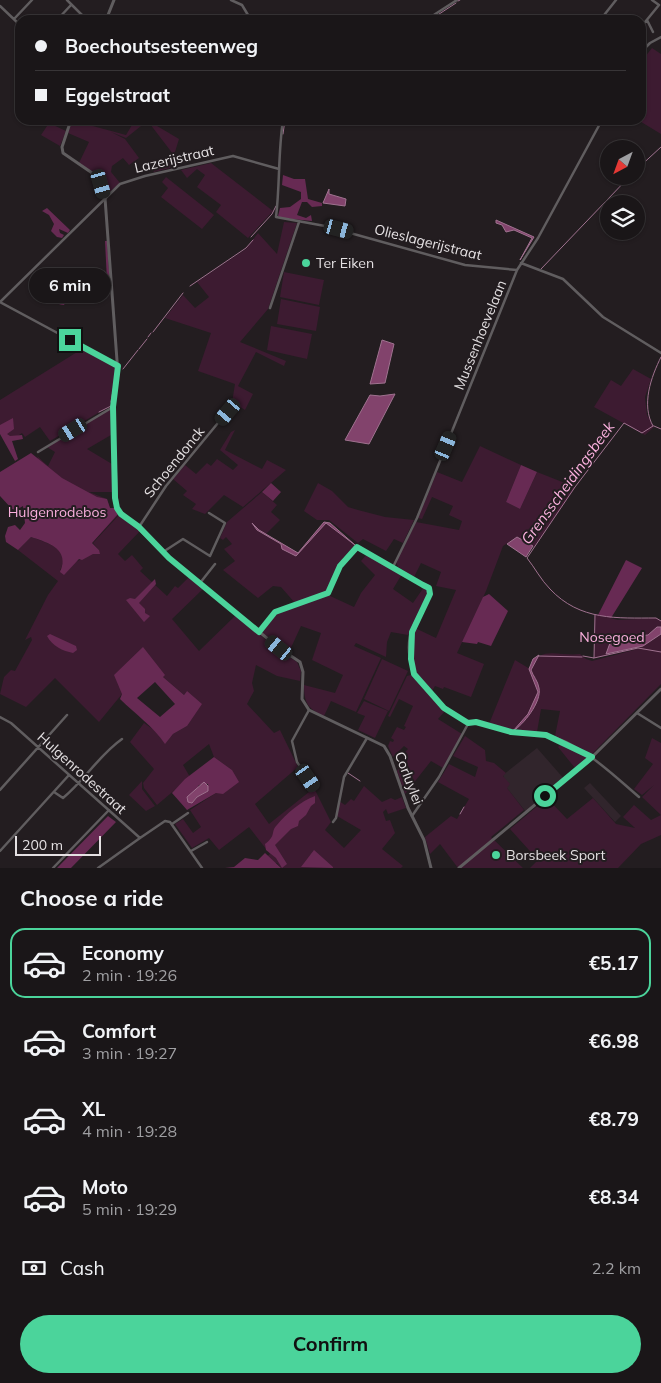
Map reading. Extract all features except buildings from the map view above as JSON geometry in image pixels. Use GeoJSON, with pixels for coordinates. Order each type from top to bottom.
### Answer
{"type":"FeatureCollection","features":[{"type":"Feature","properties":{"kind":"street"},"geometry":{"type":"LineString","coordinates":[[18,15],[32,0]]}},
{"type":"Feature","properties":{"kind":"street"},"geometry":{"type":"LineString","coordinates":[[68,0],[82,15]]}},
{"type":"Feature","properties":{"kind":"street"},"geometry":{"type":"LineString","coordinates":[[108,15],[114,0]]}},
{"type":"Feature","properties":{"kind":"street"},"geometry":{"type":"LineString","coordinates":[[231,0],[243,7],[248,15]]}},
{"type":"Feature","properties":{"kind":"street"},"geometry":{"type":"LineString","coordinates":[[434,15],[457,0]]}},
{"type":"Feature","properties":{"kind":"street"},"geometry":{"type":"LineString","coordinates":[[604,15],[616,0]]}},
{"type":"Feature","properties":{"kind":"street"},"geometry":{"type":"LineString","coordinates":[[652,0],[659,5],[647,20],[652,32]]}},
{"type":"Feature","properties":{"kind":"street"},"geometry":{"type":"LineString","coordinates":[[62,15],[71,5]]}},
{"type":"Feature","properties":{"kind":"street"},"geometry":{"type":"LineString","coordinates":[[0,6],[14,19]]}},
{"type":"Feature","properties":{"kind":"street"},"geometry":{"type":"LineString","coordinates":[[646,47],[661,37]]}},
{"type":"Feature","properties":{"kind":"street"},"geometry":{"type":"LineString","coordinates":[[70,125],[62,147],[63,153],[98,177],[105,198],[118,366],[113,407],[116,504],[121,514],[139,527],[163,552],[259,632],[300,662],[303,672],[302,699],[309,710],[292,741],[297,762],[314,787]]}},
{"type":"Feature","properties":{"kind":"street"},"geometry":{"type":"LineString","coordinates":[[279,168],[283,125]]}},
{"type":"Feature","properties":{"kind":"street","name":"Mussenhoevelaan"},"geometry":{"type":"LineString","coordinates":[[393,567],[417,518],[517,270],[538,238],[599,125]]}},
{"type":"Feature","properties":{"kind":"street","name":"Lazerijstraat"},"geometry":{"type":"LineString","coordinates":[[0,302],[115,188],[129,180],[233,156],[279,168]]}},
{"type":"Feature","properties":{"kind":"street","name":"Olieslagerijstraat"},"geometry":{"type":"LineString","coordinates":[[279,168],[280,185],[276,217],[325,226],[465,265],[517,270]]}},
{"type":"Feature","properties":{"kind":"street"},"geometry":{"type":"LineString","coordinates":[[270,308],[299,222]]}},
{"type":"Feature","properties":{"kind":"street"},"geometry":{"type":"LineString","coordinates":[[521,263],[563,279],[604,317],[661,353]]}},
{"type":"Feature","properties":{"kind":"street"},"geometry":{"type":"LineString","coordinates":[[0,302],[118,366]]}},
{"type":"Feature","properties":{"kind":"street"},"geometry":{"type":"LineString","coordinates":[[38,452],[113,407]]}},
{"type":"Feature","properties":{"kind":"street","name":"Schoendonck"},"geometry":{"type":"LineString","coordinates":[[139,527],[166,486],[228,412]]}},
{"type":"Feature","properties":{"kind":"street"},"geometry":{"type":"LineString","coordinates":[[163,552],[182,539],[210,556],[225,523],[210,513]]}},
{"type":"Feature","properties":{"kind":"street"},"geometry":{"type":"LineString","coordinates":[[259,632],[275,612],[328,593],[340,566],[357,547],[430,591],[410,638],[414,674],[444,708],[468,723],[476,722],[511,732],[546,735],[592,757],[639,797]]}},
{"type":"Feature","properties":{"kind":"street"},"geometry":{"type":"LineString","coordinates":[[200,583],[215,564]]}},
{"type":"Feature","properties":{"kind":"street"},"geometry":{"type":"LineString","coordinates":[[459,868],[592,757],[661,689]]}},
{"type":"Feature","properties":{"kind":"street","name":"Corluylei"},"geometry":{"type":"LineString","coordinates":[[309,710],[381,744],[388,752],[412,816],[424,840],[432,868]]}},
{"type":"Feature","properties":{"kind":"street"},"geometry":{"type":"LineString","coordinates":[[637,713],[661,728]]}},
{"type":"Feature","properties":{"kind":"street"},"geometry":{"type":"LineString","coordinates":[[0,790],[67,715]]}},
{"type":"Feature","properties":{"kind":"street","name":"Hulgenrodestraat"},"geometry":{"type":"LineString","coordinates":[[0,717],[11,723],[140,838]]}},
{"type":"Feature","properties":{"kind":"street"},"geometry":{"type":"LineString","coordinates":[[412,816],[438,777],[468,723]]}},
{"type":"Feature","properties":{"kind":"street"},"geometry":{"type":"LineString","coordinates":[[333,822],[336,818],[344,777],[367,738]]}},
{"type":"Feature","properties":{"kind":"street"},"geometry":{"type":"LineString","coordinates":[[54,792],[62,798],[79,784],[113,745],[122,739]]}},
{"type":"Feature","properties":{"kind":"street"},"geometry":{"type":"LineString","coordinates":[[0,851],[69,775]]}},
{"type":"Feature","properties":{"kind":"street"},"geometry":{"type":"LineString","coordinates":[[53,868],[109,810]]}},
{"type":"Feature","properties":{"kind":"street"},"geometry":{"type":"LineString","coordinates":[[172,824],[188,813]]}},
{"type":"Feature","properties":{"kind":"street"},"geometry":{"type":"LineString","coordinates":[[98,868],[165,821],[172,824],[202,868]]}},
{"type":"Feature","properties":{"kind":"street"},"geometry":{"type":"LineString","coordinates":[[191,851],[207,842]]}},
{"type":"Feature","properties":{"kind":"shaded area"},"geometry":{"type":"Polygon","coordinates":[[[329,189],[329,194],[346,199],[345,206],[323,203],[329,189]]]}},
{"type":"Feature","properties":{"kind":"shaded area"},"geometry":{"type":"Polygon","coordinates":[[[496,220],[534,237],[520,260],[532,238],[514,230],[506,232],[502,225],[496,223],[496,220]]]}},
{"type":"Feature","properties":{"kind":"shaded area"},"geometry":{"type":"Polygon","coordinates":[[[382,340],[394,344],[385,383],[370,384],[382,340]]]}},
{"type":"Feature","properties":{"kind":"shaded area"},"geometry":{"type":"Polygon","coordinates":[[[395,394],[369,444],[345,440],[370,395],[395,394]]]}},
{"type":"Feature","properties":{"kind":"shaded area"},"geometry":{"type":"Polygon","coordinates":[[[324,522],[330,523],[355,545],[326,523],[296,556],[282,549],[281,544],[257,530],[252,523],[259,530],[298,553],[324,522]]]}},
{"type":"Feature","properties":{"kind":"shaded area"},"geometry":{"type":"Polygon","coordinates":[[[517,537],[533,546],[526,557],[507,544],[517,537]]]}},
{"type":"Feature","properties":{"kind":"shaded area"},"geometry":{"type":"Polygon","coordinates":[[[657,627],[661,627],[661,634],[643,646],[606,654],[610,643],[622,638],[648,635],[657,627]]]}},
{"type":"Feature","properties":{"kind":"shaded area"},"geometry":{"type":"Polygon","coordinates":[[[539,655],[531,670],[538,685],[539,694],[538,700],[522,724],[513,731],[528,714],[538,692],[529,669],[533,659],[539,655]]]}},
{"type":"Feature","properties":{"kind":"shaded area"},"geometry":{"type":"Polygon","coordinates":[[[537,748],[565,780],[526,812],[506,787],[503,775],[537,748]]]}},
{"type":"Feature","properties":{"kind":"shaded area"},"geometry":{"type":"Polygon","coordinates":[[[204,782],[208,786],[208,791],[197,797],[192,803],[188,802],[187,797],[204,782]]]}},
{"type":"Feature","properties":{"kind":"shaded area"},"geometry":{"type":"Polygon","coordinates":[[[590,783],[621,816],[615,822],[584,788],[590,783]]]}},
{"type":"Feature","properties":{"kind":"green space"},"geometry":{"type":"Polygon","coordinates":[[[652,48],[661,54],[661,134],[646,125],[646,56],[652,48]]]}},
{"type":"Feature","properties":{"kind":"green space"},"geometry":{"type":"Polygon","coordinates":[[[48,125],[53,125],[66,131],[60,146],[41,135],[48,125]]]}},
{"type":"Feature","properties":{"kind":"green space"},"geometry":{"type":"Polygon","coordinates":[[[71,125],[89,125],[126,135],[132,125],[142,125],[126,138],[111,132],[125,139],[139,158],[129,165],[123,158],[112,166],[111,172],[120,183],[108,193],[105,192],[98,176],[79,163],[89,142],[68,133],[71,125]]]}},
{"type":"Feature","properties":{"kind":"green space"},"geometry":{"type":"Polygon","coordinates":[[[151,125],[155,125],[179,139],[170,168],[154,172],[153,170],[173,154],[151,125]]]}},
{"type":"Feature","properties":{"kind":"green space"},"geometry":{"type":"Polygon","coordinates":[[[211,163],[273,211],[248,238],[216,212],[221,205],[197,187],[205,175],[197,169],[187,178],[181,170],[211,163]]]}},
{"type":"Feature","properties":{"kind":"green space"},"geometry":{"type":"Polygon","coordinates":[[[283,175],[294,179],[305,179],[308,199],[322,203],[322,206],[312,207],[307,202],[302,202],[297,215],[306,218],[311,215],[312,221],[281,218],[278,216],[280,208],[290,207],[301,199],[301,192],[282,185],[283,175]]]}},
{"type":"Feature","properties":{"kind":"green space"},"geometry":{"type":"Polygon","coordinates":[[[166,177],[214,215],[202,229],[161,197],[168,188],[162,182],[166,177]]]}},
{"type":"Feature","properties":{"kind":"green space"},"geometry":{"type":"Polygon","coordinates":[[[47,208],[70,230],[68,233],[59,229],[60,233],[64,235],[62,238],[57,237],[51,231],[54,224],[49,215],[42,211],[47,208]]]}},
{"type":"Feature","properties":{"kind":"green space"},"geometry":{"type":"Polygon","coordinates":[[[284,222],[297,223],[268,309],[240,342],[286,361],[284,366],[256,352],[238,386],[253,394],[245,410],[236,404],[231,409],[235,384],[198,371],[211,333],[165,318],[183,295],[195,308],[209,297],[197,282],[246,249],[258,233],[277,254],[284,222]]]}},
{"type":"Feature","properties":{"kind":"green space"},"geometry":{"type":"Polygon","coordinates":[[[105,241],[107,241],[110,285],[102,286],[95,293],[83,295],[75,301],[72,297],[73,295],[107,281],[105,241]]]}},
{"type":"Feature","properties":{"kind":"green space"},"geometry":{"type":"Polygon","coordinates":[[[284,272],[324,280],[319,305],[280,297],[284,272]]]}},
{"type":"Feature","properties":{"kind":"green space"},"geometry":{"type":"Polygon","coordinates":[[[54,290],[66,291],[68,298],[64,305],[55,302],[48,294],[54,290]]]}},
{"type":"Feature","properties":{"kind":"green space"},"geometry":{"type":"Polygon","coordinates":[[[281,299],[320,307],[316,331],[277,324],[281,299]]]}},
{"type":"Feature","properties":{"kind":"green space"},"geometry":{"type":"Polygon","coordinates":[[[271,326],[312,334],[307,359],[267,350],[271,326]]]}},
{"type":"Feature","properties":{"kind":"green space"},"geometry":{"type":"Polygon","coordinates":[[[82,349],[115,367],[116,374],[110,406],[50,441],[40,427],[25,437],[22,433],[7,443],[0,432],[0,400],[82,349]]]}},
{"type":"Feature","properties":{"kind":"green space"},"geometry":{"type":"Polygon","coordinates":[[[633,369],[651,379],[645,397],[647,415],[654,427],[645,435],[594,407],[611,380],[621,386],[633,369]]]}},
{"type":"Feature","properties":{"kind":"green space"},"geometry":{"type":"Polygon","coordinates":[[[110,409],[111,435],[87,449],[112,464],[113,492],[89,492],[107,499],[110,508],[115,508],[118,515],[79,557],[37,456],[48,466],[55,452],[47,447],[110,409]]]}},
{"type":"Feature","properties":{"kind":"green space"},"geometry":{"type":"Polygon","coordinates":[[[13,418],[14,429],[7,434],[10,436],[22,435],[23,439],[12,441],[18,459],[15,461],[0,434],[0,425],[13,418]]]}},
{"type":"Feature","properties":{"kind":"green space"},"geometry":{"type":"Polygon","coordinates":[[[235,430],[225,450],[262,469],[267,460],[286,470],[243,507],[224,495],[205,514],[192,509],[196,504],[183,495],[187,491],[173,479],[185,465],[196,474],[207,463],[211,466],[217,459],[233,470],[238,465],[220,450],[231,432],[235,430]]]}},
{"type":"Feature","properties":{"kind":"green space"},"geometry":{"type":"Polygon","coordinates":[[[480,446],[521,465],[506,502],[520,509],[537,472],[575,487],[534,547],[517,537],[503,546],[486,591],[457,653],[484,664],[471,697],[444,687],[443,689],[435,686],[432,691],[418,676],[412,659],[415,628],[436,638],[456,590],[436,586],[441,572],[421,563],[414,577],[398,567],[396,562],[416,522],[459,530],[462,521],[449,515],[453,506],[432,497],[422,519],[418,518],[437,472],[462,482],[480,446]]]}},
{"type":"Feature","properties":{"kind":"green space","name":"Hulgenrodebos"},"geometry":{"type":"Polygon","coordinates":[[[31,453],[62,478],[97,497],[107,499],[110,508],[115,508],[118,514],[92,543],[99,550],[100,554],[93,554],[82,560],[79,559],[64,575],[60,572],[62,558],[60,552],[51,545],[31,537],[18,550],[6,542],[5,536],[8,527],[15,525],[20,530],[25,523],[23,506],[16,510],[12,509],[0,496],[0,472],[31,453]]]}},
{"type":"Feature","properties":{"kind":"green space"},"geometry":{"type":"Polygon","coordinates":[[[521,465],[537,472],[520,509],[506,502],[521,465]]]}},
{"type":"Feature","properties":{"kind":"green space"},"geometry":{"type":"Polygon","coordinates":[[[271,483],[281,492],[273,501],[262,492],[271,483]]]}},
{"type":"Feature","properties":{"kind":"green space"},"geometry":{"type":"Polygon","coordinates":[[[318,483],[332,491],[348,507],[385,517],[414,520],[403,543],[394,539],[386,551],[363,539],[358,543],[329,520],[317,520],[304,511],[318,483]]]}},
{"type":"Feature","properties":{"kind":"green space"},"geometry":{"type":"Polygon","coordinates":[[[262,492],[277,505],[271,512],[280,520],[266,534],[298,553],[324,522],[330,523],[355,545],[343,558],[326,593],[295,603],[281,587],[273,586],[258,598],[223,570],[235,561],[224,549],[232,544],[226,537],[223,540],[220,538],[227,522],[262,492]]]}},
{"type":"Feature","properties":{"kind":"green space"},"geometry":{"type":"Polygon","coordinates":[[[119,515],[140,531],[118,554],[125,561],[132,555],[143,568],[140,571],[167,596],[175,586],[178,588],[189,577],[203,589],[172,619],[199,651],[236,615],[278,650],[297,662],[301,671],[300,681],[277,676],[256,665],[252,683],[254,691],[247,704],[274,733],[280,730],[298,767],[255,804],[269,824],[314,788],[331,822],[325,830],[344,848],[361,830],[337,816],[339,801],[345,805],[351,799],[354,801],[364,786],[382,802],[391,798],[395,800],[402,797],[406,808],[388,814],[386,809],[383,812],[386,821],[390,820],[395,833],[382,849],[403,866],[401,868],[281,868],[277,863],[254,866],[270,854],[249,827],[219,850],[209,838],[192,848],[175,824],[183,819],[193,833],[201,827],[190,810],[216,793],[232,770],[214,757],[209,744],[183,765],[190,777],[157,805],[144,788],[143,783],[154,769],[130,742],[144,723],[157,732],[165,743],[173,734],[187,726],[187,691],[184,695],[163,677],[122,694],[99,722],[55,678],[26,707],[0,694],[4,677],[11,670],[15,671],[32,640],[31,637],[25,640],[48,595],[58,581],[18,550],[31,537],[50,545],[56,548],[63,557],[60,570],[99,550],[93,543],[119,515]]]}},
{"type":"Feature","properties":{"kind":"green space"},"geometry":{"type":"Polygon","coordinates":[[[368,553],[402,574],[393,589],[413,603],[424,587],[429,594],[408,635],[391,632],[387,642],[386,657],[356,643],[354,646],[381,658],[356,712],[331,701],[324,716],[314,711],[308,705],[304,685],[335,693],[343,675],[312,660],[321,633],[301,626],[289,652],[263,633],[262,629],[274,613],[328,595],[354,607],[361,593],[375,575],[361,561],[368,553]]]}},
{"type":"Feature","properties":{"kind":"green space"},"geometry":{"type":"Polygon","coordinates":[[[626,560],[642,568],[611,618],[598,615],[626,560]]]}},
{"type":"Feature","properties":{"kind":"green space"},"geometry":{"type":"Polygon","coordinates":[[[155,579],[156,584],[139,603],[145,609],[145,613],[150,616],[144,622],[126,600],[130,598],[135,599],[155,579]]]}},
{"type":"Feature","properties":{"kind":"green space"},"geometry":{"type":"Polygon","coordinates":[[[489,594],[508,611],[491,646],[478,642],[477,644],[462,642],[483,597],[489,594]]]}},
{"type":"Feature","properties":{"kind":"green space","name":"Nosegoed"},"geometry":{"type":"Polygon","coordinates":[[[595,614],[618,620],[656,618],[661,621],[661,684],[592,754],[555,736],[560,711],[541,709],[537,732],[511,731],[489,724],[515,660],[530,669],[534,661],[545,654],[580,654],[592,661],[634,650],[594,658],[595,614]]]}},
{"type":"Feature","properties":{"kind":"green space"},"geometry":{"type":"Polygon","coordinates":[[[50,634],[76,646],[77,650],[73,653],[58,648],[47,636],[50,634]]]}},
{"type":"Feature","properties":{"kind":"green space"},"geometry":{"type":"Polygon","coordinates":[[[143,647],[165,675],[163,677],[184,695],[187,691],[202,704],[187,726],[173,734],[165,744],[120,699],[122,694],[114,675],[143,647]],[[155,682],[137,698],[160,717],[175,704],[155,682]]]}},
{"type":"Feature","properties":{"kind":"green space"},"geometry":{"type":"Polygon","coordinates":[[[382,659],[408,671],[389,711],[364,699],[382,659]]]}},
{"type":"Feature","properties":{"kind":"green space"},"geometry":{"type":"Polygon","coordinates":[[[411,675],[445,711],[438,719],[462,734],[443,768],[431,761],[405,794],[397,771],[408,757],[405,752],[408,749],[404,746],[393,757],[388,746],[390,741],[393,742],[394,740],[391,738],[397,727],[404,730],[406,727],[404,726],[413,706],[399,699],[390,717],[388,716],[407,676],[411,675]]]}},
{"type":"Feature","properties":{"kind":"green space"},"geometry":{"type":"Polygon","coordinates":[[[364,701],[388,711],[375,738],[358,730],[365,716],[357,713],[364,701]]]}},
{"type":"Feature","properties":{"kind":"green space"},"geometry":{"type":"Polygon","coordinates":[[[465,736],[485,750],[486,761],[494,763],[506,773],[503,776],[510,784],[507,788],[524,810],[491,837],[523,868],[458,868],[440,844],[430,854],[425,837],[451,816],[457,819],[469,799],[438,782],[449,764],[475,777],[478,767],[453,756],[465,736]]]}},
{"type":"Feature","properties":{"kind":"green space"},"geometry":{"type":"Polygon","coordinates":[[[652,738],[661,743],[661,815],[642,797],[654,785],[642,795],[634,789],[653,764],[645,758],[652,738]]]}},
{"type":"Feature","properties":{"kind":"green space"},"geometry":{"type":"Polygon","coordinates":[[[562,743],[587,755],[588,758],[575,768],[558,747],[562,743]]]}},
{"type":"Feature","properties":{"kind":"green space"},"geometry":{"type":"Polygon","coordinates":[[[214,757],[232,770],[239,782],[223,794],[216,793],[187,810],[172,793],[185,779],[214,757]],[[208,784],[199,785],[195,792],[187,797],[193,802],[197,797],[208,791],[208,784]]]}},
{"type":"Feature","properties":{"kind":"green space"},"geometry":{"type":"Polygon","coordinates":[[[142,781],[142,789],[155,806],[146,811],[129,795],[142,781]]]}},
{"type":"Feature","properties":{"kind":"green space"},"geometry":{"type":"Polygon","coordinates":[[[315,796],[315,803],[299,821],[298,826],[291,829],[275,845],[287,864],[282,868],[276,858],[266,850],[265,844],[271,838],[275,827],[285,817],[299,804],[315,796]]]}},
{"type":"Feature","properties":{"kind":"green space"},"geometry":{"type":"Polygon","coordinates":[[[547,798],[567,819],[593,798],[616,824],[635,828],[623,817],[634,805],[651,820],[661,815],[661,835],[641,844],[618,868],[530,868],[538,860],[510,829],[547,798]]]}},
{"type":"Feature","properties":{"kind":"green space"},"geometry":{"type":"Polygon","coordinates":[[[108,816],[116,822],[71,868],[57,868],[108,816]]]}},
{"type":"Feature","properties":{"kind":"green space"},"geometry":{"type":"Polygon","coordinates":[[[314,850],[333,867],[333,868],[301,867],[314,850]]]}},
{"type":"Feature","properties":{"kind":"green space"},"geometry":{"type":"Polygon","coordinates":[[[265,853],[281,868],[225,868],[234,867],[245,858],[258,860],[265,853]]]}},
{"type":"Feature","properties":{"kind":"waterway"},"geometry":{"type":"LineString","coordinates":[[438,15],[456,3]]}},
{"type":"Feature","properties":{"kind":"waterway"},"geometry":{"type":"LineString","coordinates":[[283,134],[284,125]]}},
{"type":"Feature","properties":{"kind":"waterway"},"geometry":{"type":"LineString","coordinates":[[645,162],[661,147]]}},
{"type":"Feature","properties":{"kind":"waterway"},"geometry":{"type":"LineString","coordinates":[[541,269],[621,185]]}},
{"type":"Feature","properties":{"kind":"waterway"},"geometry":{"type":"LineString","coordinates":[[251,237],[272,214],[276,206]]}},
{"type":"Feature","properties":{"kind":"waterway"},"geometry":{"type":"LineString","coordinates":[[190,286],[246,248],[253,240]]}},
{"type":"Feature","properties":{"kind":"waterway"},"geometry":{"type":"LineString","coordinates":[[153,332],[183,293]]}},
{"type":"Feature","properties":{"kind":"waterway"},"geometry":{"type":"LineString","coordinates":[[148,337],[151,333]]}},
{"type":"Feature","properties":{"kind":"waterway"},"geometry":{"type":"LineString","coordinates":[[139,349],[147,339]]}},
{"type":"Feature","properties":{"kind":"waterway"},"geometry":{"type":"LineString","coordinates":[[123,369],[138,350]]}},
{"type":"Feature","properties":{"kind":"waterway"},"geometry":{"type":"LineString","coordinates":[[653,426],[649,418],[649,391],[661,357]]}},
{"type":"Feature","properties":{"kind":"waterway"},"geometry":{"type":"LineString","coordinates":[[111,402],[116,374]]}},
{"type":"Feature","properties":{"kind":"waterway"},"geometry":{"type":"LineString","coordinates":[[99,412],[111,406]]}},
{"type":"Feature","properties":{"kind":"waterway","name":"Grensscheidingsbeek"},"geometry":{"type":"LineString","coordinates":[[653,426],[642,433],[624,423],[575,487],[527,558],[550,589],[574,607],[600,616],[656,618],[661,621]]}},
{"type":"Feature","properties":{"kind":"waterway"},"geometry":{"type":"LineString","coordinates":[[654,426],[661,429]]}},
{"type":"Feature","properties":{"kind":"waterway"},"geometry":{"type":"LineString","coordinates":[[583,656],[594,658],[595,615]]}},
{"type":"Feature","properties":{"kind":"waterway"},"geometry":{"type":"LineString","coordinates":[[594,658],[638,648],[661,652]]}},
{"type":"Feature","properties":{"kind":"waterway"},"geometry":{"type":"LineString","coordinates":[[538,656],[582,657]]}},
{"type":"Feature","properties":{"kind":"waterway"},"geometry":{"type":"LineString","coordinates":[[348,773],[360,781]]}},
{"type":"Feature","properties":{"kind":"waterway"},"geometry":{"type":"LineString","coordinates":[[460,814],[464,807]]}},
{"type":"Feature","properties":{"kind":"place","name":"Ter Eiken"},"geometry":{"type":"Point","coordinates":[306,263]}},
{"type":"Feature","properties":{"kind":"place","name":"Borsbeek Sport"},"geometry":{"type":"Point","coordinates":[496,855]}},
{"type":"Feature","properties":{"kind":"route"},"geometry":{"type":"LineString","coordinates":[[70,340],[118,366],[113,407],[114,479],[117,508],[121,514],[139,527],[169,558],[259,632],[275,612],[319,598],[328,593],[340,566],[357,547],[429,588],[430,594],[410,638],[412,665],[418,680],[444,708],[468,723],[476,722],[500,730],[550,736],[592,757],[545,796]]}}]}
